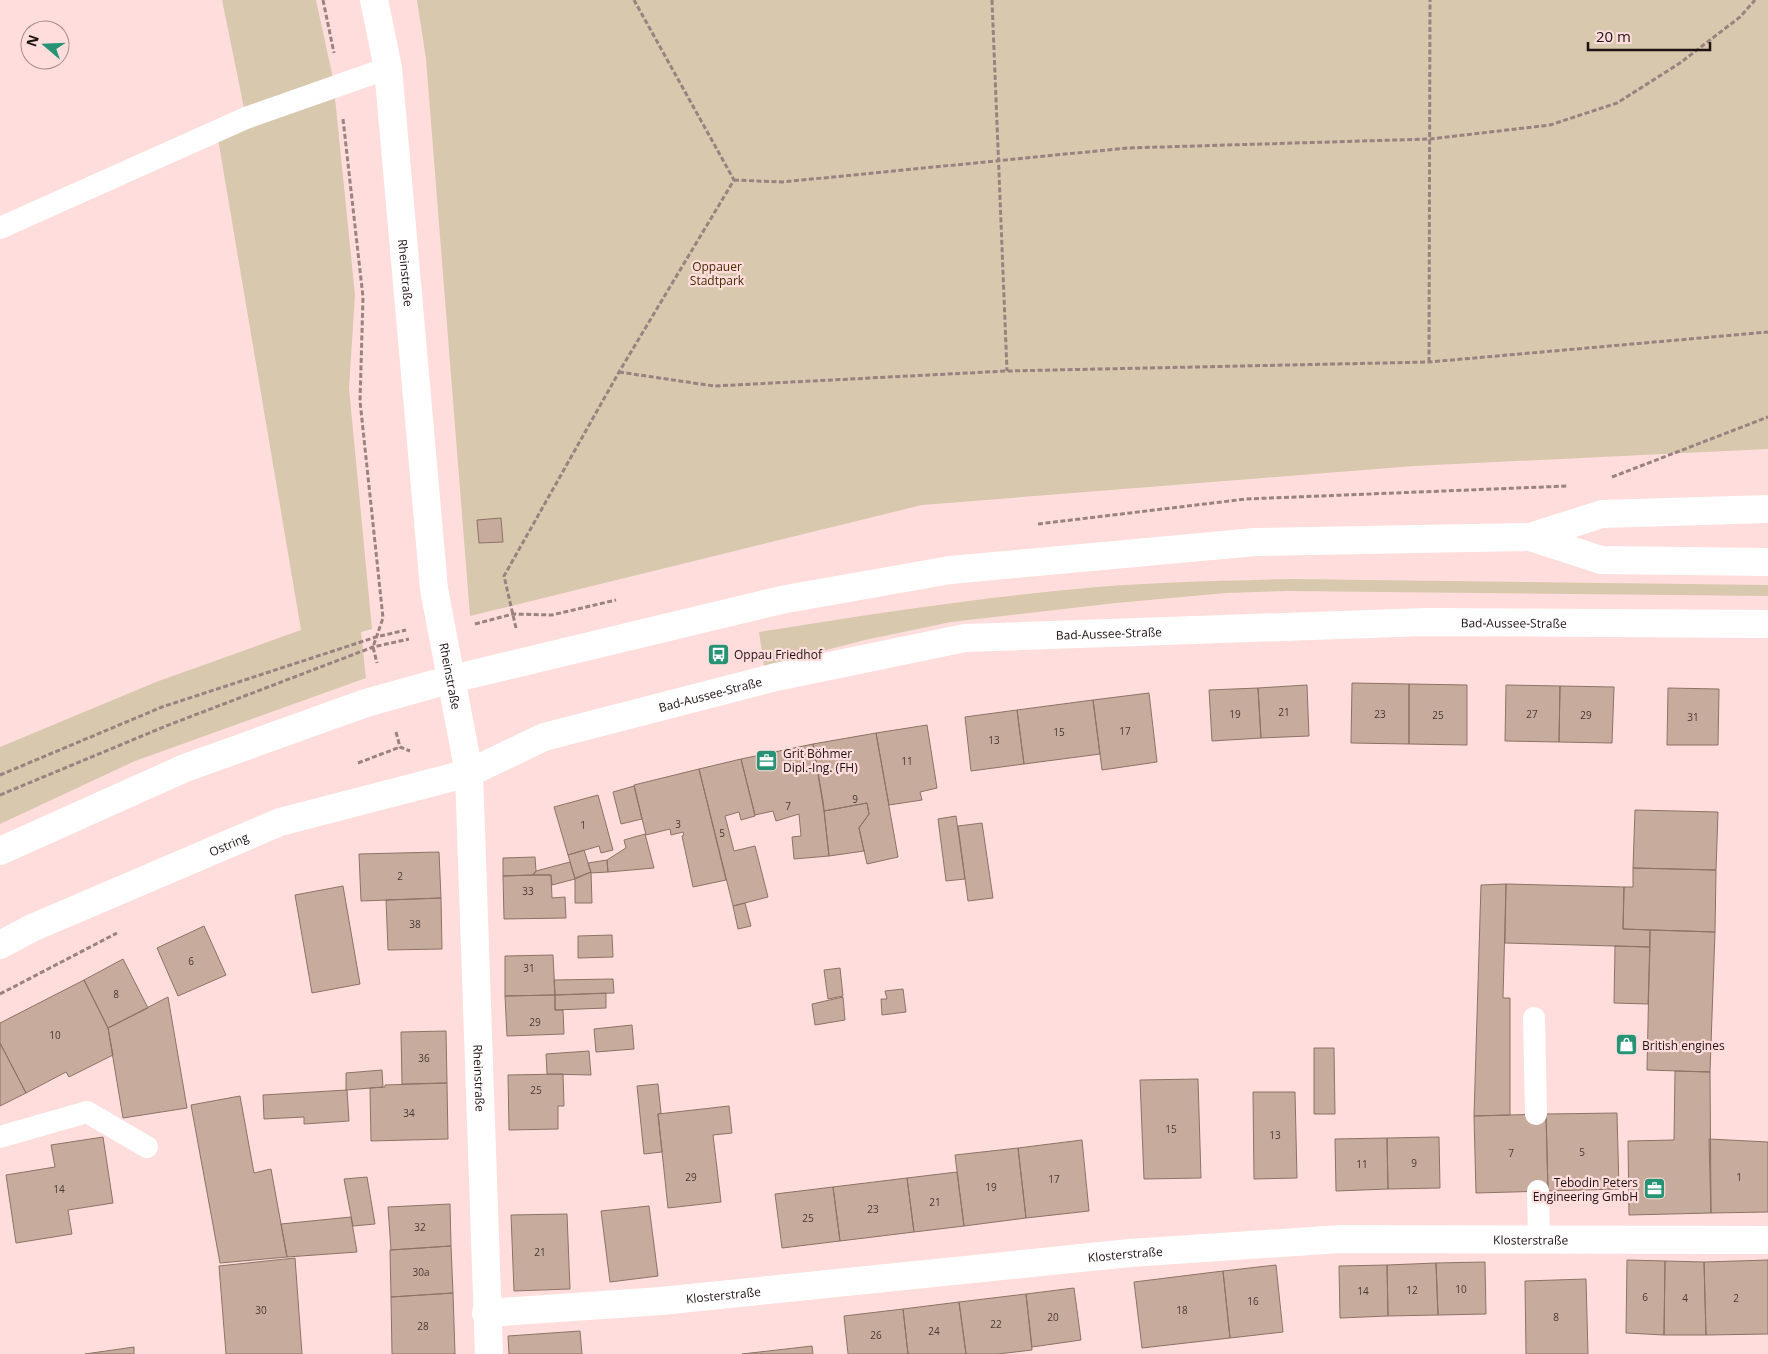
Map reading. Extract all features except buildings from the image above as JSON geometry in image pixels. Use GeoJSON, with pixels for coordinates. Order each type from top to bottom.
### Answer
{"type":"FeatureCollection","features":[{"type":"Feature","properties":{"kind":"street","name":"Rheinstraße"},"geometry":{"type":"LineString","coordinates":[[374,0],[388,68],[434,589],[469,773],[486,1313],[489,1354]]}},
{"type":"Feature","properties":{"kind":"street"},"geometry":{"type":"LineString","coordinates":[[0,851],[185,768],[366,704],[452,679],[781,600],[950,570],[1255,542],[1530,537],[1602,514],[1768,510]]}},
{"type":"Feature","properties":{"kind":"street"},"geometry":{"type":"LineString","coordinates":[[1530,537],[1601,560],[1768,562]]}},
{"type":"Feature","properties":{"kind":"street","name":"Bad-Aussee-Straße"},"geometry":{"type":"LineString","coordinates":[[469,773],[544,737],[776,677],[965,638],[1425,622],[1768,624]]}},
{"type":"Feature","properties":{"kind":"street","name":"Ostring"},"geometry":{"type":"LineString","coordinates":[[0,945],[32,928],[280,822],[469,773]]}},
{"type":"Feature","properties":{"kind":"street","name":"Klosterstraße"},"geometry":{"type":"LineString","coordinates":[[486,1313],[661,1301],[1140,1253],[1341,1239],[1768,1240]]}},
{"type":"Feature","properties":{"kind":"lane"},"geometry":{"type":"LineString","coordinates":[[0,228],[246,118],[388,68]]}},
{"type":"Feature","properties":{"kind":"lane"},"geometry":{"type":"LineString","coordinates":[[1534,1018],[1536,1114]]}},
{"type":"Feature","properties":{"kind":"lane"},"geometry":{"type":"LineString","coordinates":[[0,1136],[87,1112],[147,1147]]}},
{"type":"Feature","properties":{"kind":"lane"},"geometry":{"type":"LineString","coordinates":[[1538,1191],[1539,1240]]}},
{"type":"Feature","properties":{"kind":"path"},"geometry":{"type":"LineString","coordinates":[[0,795],[166,726],[373,647],[382,618],[360,401],[363,297],[340,85],[323,0]]}},
{"type":"Feature","properties":{"kind":"path"},"geometry":{"type":"LineString","coordinates":[[634,0],[734,180]]}},
{"type":"Feature","properties":{"kind":"path"},"geometry":{"type":"LineString","coordinates":[[992,0],[1007,371]]}},
{"type":"Feature","properties":{"kind":"path"},"geometry":{"type":"LineString","coordinates":[[1429,362],[1430,0]]}},
{"type":"Feature","properties":{"kind":"path"},"geometry":{"type":"LineString","coordinates":[[734,180],[782,182],[1127,148],[1430,139],[1550,125],[1616,103],[1680,63],[1740,17],[1756,0]]}},
{"type":"Feature","properties":{"kind":"path"},"geometry":{"type":"LineString","coordinates":[[513,614],[504,576],[618,372],[734,180]]}},
{"type":"Feature","properties":{"kind":"path"},"geometry":{"type":"LineString","coordinates":[[618,372],[714,386],[1007,371],[1429,362],[1768,332]]}},
{"type":"Feature","properties":{"kind":"path"},"geometry":{"type":"LineString","coordinates":[[0,775],[162,707],[376,637],[440,621]]}},
{"type":"Feature","properties":{"kind":"path"},"geometry":{"type":"LineString","coordinates":[[0,994],[119,932]]}},
{"type":"Feature","properties":{"kind":"green space"},"geometry":{"type":"Polygon","coordinates":[[[222,0],[316,0],[333,78],[355,295],[349,388],[372,629],[361,632],[366,678],[135,761],[0,824],[0,747],[156,682],[301,630],[215,121],[244,108],[222,0]]]}},
{"type":"Feature","properties":{"kind":"green space","name":"Oppauer Stadtpark"},"geometry":{"type":"Polygon","coordinates":[[[417,0],[1768,0],[1768,449],[1414,466],[922,505],[470,616],[426,59],[417,0]]]}},
{"type":"Feature","properties":{"kind":"green space"},"geometry":{"type":"Polygon","coordinates":[[[1291,579],[1768,585],[1768,596],[1287,591],[1226,593],[1116,603],[951,622],[865,640],[764,666],[759,632],[917,608],[1075,589],[1156,583],[1291,579]]]}},
{"type":"Feature","properties":{"kind":"place","name":"Oppau Friedhof"},"geometry":{"type":"Point","coordinates":[718,654]}},
{"type":"Feature","properties":{"kind":"place","name":"Grit Böhmer Dipl.-Ing. (FH)"},"geometry":{"type":"Point","coordinates":[767,760]}},
{"type":"Feature","properties":{"kind":"place","name":"British engines"},"geometry":{"type":"Point","coordinates":[1626,1045]}},
{"type":"Feature","properties":{"kind":"place","name":"Tebodin Peters Engineering GmbH"},"geometry":{"type":"Point","coordinates":[1654,1189]}}]}
